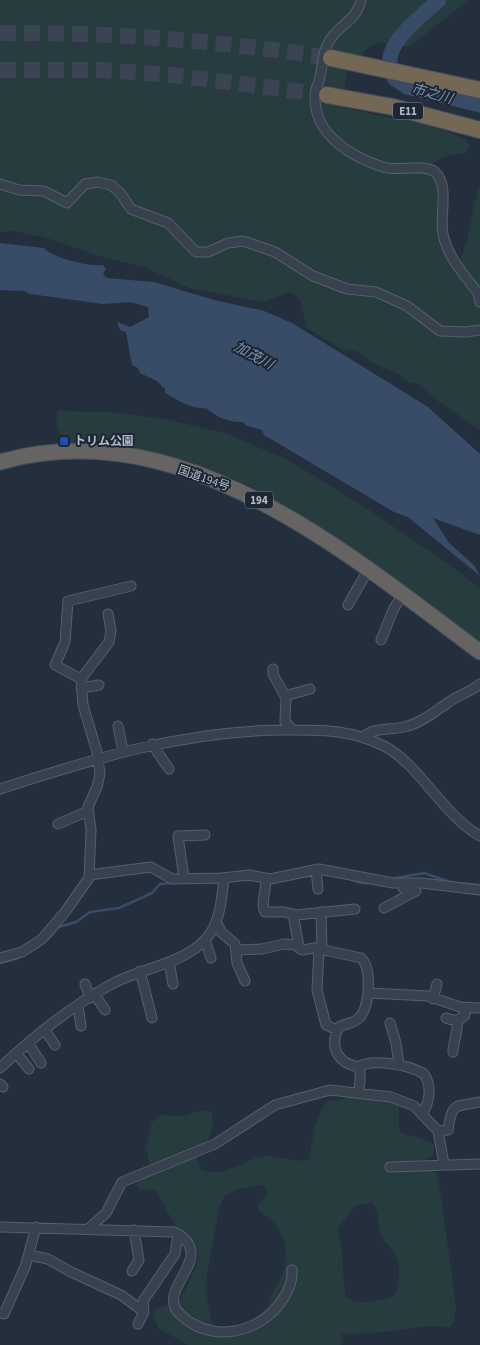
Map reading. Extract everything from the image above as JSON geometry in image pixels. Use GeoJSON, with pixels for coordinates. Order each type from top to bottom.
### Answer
{"type":"FeatureCollection","features":[{"type":"Feature","properties":{"kind":"highway"},"geometry":{"type":"LineString","coordinates":[[336,58],[480,90]]}},
{"type":"Feature","properties":{"kind":"highway","name":"E11"},"geometry":{"type":"LineString","coordinates":[[331,95],[393,106],[480,130]]}},
{"type":"Feature","properties":{"kind":"highway","name":"国道194号"},"geometry":{"type":"LineString","coordinates":[[0,462],[16,457],[70,451],[116,453],[197,474],[233,488],[277,510],[368,570],[480,652]]}},
{"type":"Feature","properties":{"kind":"street"},"geometry":{"type":"LineString","coordinates":[[361,0],[357,14],[338,30],[325,48],[315,97],[322,124],[336,143],[366,160],[392,170],[423,167],[430,168],[437,173],[444,206],[442,224],[445,241],[456,262],[478,293],[480,302]]}},
{"type":"Feature","properties":{"kind":"street"},"geometry":{"type":"LineString","coordinates":[[0,184],[19,190],[44,191],[67,202],[85,184],[98,182],[111,185],[122,194],[131,209],[168,222],[196,252],[208,252],[228,243],[243,241],[275,252],[313,276],[347,289],[376,292],[407,306],[440,331],[466,332],[480,330]]}},
{"type":"Feature","properties":{"kind":"street"},"geometry":{"type":"LineString","coordinates":[[348,605],[368,570]]}},
{"type":"Feature","properties":{"kind":"street"},"geometry":{"type":"LineString","coordinates":[[99,685],[81,684],[55,665],[64,642],[68,601],[131,586]]}},
{"type":"Feature","properties":{"kind":"street"},"geometry":{"type":"LineString","coordinates":[[381,640],[394,608],[403,595]]}},
{"type":"Feature","properties":{"kind":"street"},"geometry":{"type":"LineString","coordinates":[[0,958],[22,952],[42,939],[66,912],[89,875],[91,830],[88,811],[90,800],[99,782],[98,758],[81,684],[109,642],[108,614]]}},
{"type":"Feature","properties":{"kind":"street"},"geometry":{"type":"LineString","coordinates":[[273,669],[273,674],[285,696],[287,706],[285,721],[292,730]]}},
{"type":"Feature","properties":{"kind":"street"},"geometry":{"type":"LineString","coordinates":[[363,737],[375,731],[409,726],[437,712],[449,702],[468,694],[480,684]]}},
{"type":"Feature","properties":{"kind":"street"},"geometry":{"type":"LineString","coordinates":[[285,696],[310,689]]}},
{"type":"Feature","properties":{"kind":"street"},"geometry":{"type":"LineString","coordinates":[[118,726],[123,751]]}},
{"type":"Feature","properties":{"kind":"street"},"geometry":{"type":"LineString","coordinates":[[0,789],[98,758],[152,744],[236,732],[334,730],[363,737],[402,758],[448,810],[480,836]]}},
{"type":"Feature","properties":{"kind":"street"},"geometry":{"type":"LineString","coordinates":[[152,744],[169,768]]}},
{"type":"Feature","properties":{"kind":"street"},"geometry":{"type":"LineString","coordinates":[[58,824],[88,811]]}},
{"type":"Feature","properties":{"kind":"street"},"geometry":{"type":"LineString","coordinates":[[184,878],[178,836],[205,835]]}},
{"type":"Feature","properties":{"kind":"street"},"geometry":{"type":"LineString","coordinates":[[89,875],[151,867],[172,879],[224,878],[250,875],[266,878],[285,877],[316,870],[393,883],[422,883],[480,890]]}},
{"type":"Feature","properties":{"kind":"street"},"geometry":{"type":"LineString","coordinates":[[316,870],[318,889]]}},
{"type":"Feature","properties":{"kind":"street"},"geometry":{"type":"LineString","coordinates":[[0,1068],[28,1043],[92,996],[140,971],[169,962],[205,940],[216,922],[224,878]]}},
{"type":"Feature","properties":{"kind":"street"},"geometry":{"type":"LineString","coordinates":[[266,878],[267,889],[262,906],[265,912],[293,914],[355,908]]}},
{"type":"Feature","properties":{"kind":"street"},"geometry":{"type":"LineString","coordinates":[[384,908],[416,890],[399,888],[393,883]]}},
{"type":"Feature","properties":{"kind":"street"},"geometry":{"type":"LineString","coordinates":[[252,910],[262,906]]}},
{"type":"Feature","properties":{"kind":"street"},"geometry":{"type":"LineString","coordinates":[[321,912],[321,949],[316,990],[326,1025],[338,1030]]}},
{"type":"Feature","properties":{"kind":"street"},"geometry":{"type":"LineString","coordinates":[[293,914],[299,947]]}},
{"type":"Feature","properties":{"kind":"street"},"geometry":{"type":"LineString","coordinates":[[216,922],[222,933],[235,944],[237,950],[236,968],[245,981]]}},
{"type":"Feature","properties":{"kind":"street"},"geometry":{"type":"LineString","coordinates":[[205,940],[211,958]]}},
{"type":"Feature","properties":{"kind":"street"},"geometry":{"type":"LineString","coordinates":[[237,950],[262,949],[284,944],[299,947],[302,950],[321,949],[361,958],[367,966],[369,993],[360,1017],[352,1023],[344,1024],[338,1030],[334,1044],[339,1057],[344,1062],[358,1067]]}},
{"type":"Feature","properties":{"kind":"street"},"geometry":{"type":"LineString","coordinates":[[169,962],[173,984]]}},
{"type":"Feature","properties":{"kind":"street"},"geometry":{"type":"LineString","coordinates":[[140,971],[152,1018]]}},
{"type":"Feature","properties":{"kind":"street"},"geometry":{"type":"LineString","coordinates":[[85,984],[92,996],[105,1010]]}},
{"type":"Feature","properties":{"kind":"street"},"geometry":{"type":"LineString","coordinates":[[433,999],[438,984]]}},
{"type":"Feature","properties":{"kind":"street"},"geometry":{"type":"LineString","coordinates":[[369,993],[428,996],[465,1008],[480,1008]]}},
{"type":"Feature","properties":{"kind":"street"},"geometry":{"type":"LineString","coordinates":[[78,1006],[81,1026]]}},
{"type":"Feature","properties":{"kind":"street"},"geometry":{"type":"LineString","coordinates":[[446,1018],[458,1020],[465,1015],[465,1008]]}},
{"type":"Feature","properties":{"kind":"street"},"geometry":{"type":"LineString","coordinates":[[452,1052],[458,1020]]}},
{"type":"Feature","properties":{"kind":"street"},"geometry":{"type":"LineString","coordinates":[[390,1023],[396,1043],[399,1066]]}},
{"type":"Feature","properties":{"kind":"street"},"geometry":{"type":"LineString","coordinates":[[45,1030],[56,1044]]}},
{"type":"Feature","properties":{"kind":"street"},"geometry":{"type":"LineString","coordinates":[[28,1043],[41,1063]]}},
{"type":"Feature","properties":{"kind":"street"},"geometry":{"type":"LineString","coordinates":[[16,1054],[29,1069]]}},
{"type":"Feature","properties":{"kind":"street"},"geometry":{"type":"LineString","coordinates":[[358,1067],[364,1063],[399,1066],[418,1070],[427,1079],[427,1107],[422,1114]]}},
{"type":"Feature","properties":{"kind":"street"},"geometry":{"type":"LineString","coordinates":[[358,1067],[360,1071],[359,1092]]}},
{"type":"Feature","properties":{"kind":"street"},"geometry":{"type":"LineString","coordinates":[[88,1229],[106,1214],[118,1187],[128,1178],[215,1144],[267,1108],[286,1100],[330,1090],[359,1092],[406,1101],[438,1131],[444,1164]]}},
{"type":"Feature","properties":{"kind":"street"},"geometry":{"type":"LineString","coordinates":[[438,1131],[448,1130],[450,1111],[454,1107],[480,1102]]}},
{"type":"Feature","properties":{"kind":"street"},"geometry":{"type":"LineString","coordinates":[[390,1167],[480,1164]]}},
{"type":"Feature","properties":{"kind":"street"},"geometry":{"type":"LineString","coordinates":[[0,1227],[174,1232],[186,1238],[190,1247],[190,1260],[173,1296],[176,1310],[198,1328],[216,1334],[241,1333],[273,1314],[290,1286],[292,1270]]}},
{"type":"Feature","properties":{"kind":"street"},"geometry":{"type":"LineString","coordinates":[[0,1313],[4,1314],[13,1298],[30,1255],[36,1227]]}},
{"type":"Feature","properties":{"kind":"street"},"geometry":{"type":"LineString","coordinates":[[132,1271],[139,1260],[134,1230]]}},
{"type":"Feature","properties":{"kind":"street"},"geometry":{"type":"LineString","coordinates":[[138,1324],[144,1312],[143,1301],[175,1254],[178,1234]]}},
{"type":"Feature","properties":{"kind":"street"},"geometry":{"type":"LineString","coordinates":[[30,1255],[48,1259],[121,1295],[144,1312]]}},
{"type":"Feature","properties":{"kind":"green space"},"geometry":{"type":"Polygon","coordinates":[[[0,0],[469,0],[410,46],[405,47],[381,42],[370,46],[347,70],[342,107],[422,124],[468,141],[469,148],[464,153],[443,157],[431,165],[438,181],[442,205],[440,223],[453,262],[460,260],[464,251],[480,184],[480,430],[435,399],[419,384],[409,382],[400,375],[373,363],[356,351],[341,349],[307,328],[300,300],[293,293],[288,292],[263,302],[189,288],[147,268],[102,257],[44,237],[12,231],[0,232],[0,0]]]}},
{"type":"Feature","properties":{"kind":"green space"},"geometry":{"type":"Polygon","coordinates":[[[57,411],[112,412],[170,420],[227,434],[288,460],[363,506],[450,565],[480,588],[480,643],[348,549],[250,486],[216,472],[159,455],[115,445],[69,442],[61,437],[56,420],[57,411]]]}},
{"type":"Feature","properties":{"kind":"green space"},"geometry":{"type":"Polygon","coordinates":[[[350,1096],[396,1103],[399,1107],[399,1131],[434,1144],[434,1155],[423,1161],[425,1169],[437,1173],[440,1190],[456,1306],[454,1321],[450,1327],[430,1326],[376,1333],[342,1334],[341,1345],[188,1345],[158,1328],[153,1315],[155,1309],[179,1302],[191,1279],[198,1251],[196,1243],[191,1237],[175,1224],[156,1191],[139,1189],[137,1185],[139,1179],[152,1175],[146,1147],[152,1122],[162,1115],[184,1116],[202,1110],[211,1112],[214,1124],[208,1141],[194,1147],[201,1170],[215,1172],[229,1169],[263,1156],[303,1161],[309,1160],[320,1112],[328,1100],[338,1101],[350,1096]],[[262,1185],[238,1189],[224,1197],[219,1209],[205,1287],[211,1321],[218,1329],[244,1325],[261,1314],[267,1308],[271,1295],[281,1278],[286,1258],[284,1240],[275,1224],[259,1211],[257,1205],[268,1196],[266,1188],[262,1185]],[[372,1203],[355,1206],[338,1228],[342,1249],[346,1297],[357,1302],[370,1302],[394,1296],[398,1284],[399,1265],[395,1253],[381,1236],[375,1206],[372,1203]]]}},
{"type":"Feature","properties":{"kind":"water","name":"加茂川"},"geometry":{"type":"Polygon","coordinates":[[[0,243],[44,248],[48,252],[72,261],[89,265],[103,265],[106,269],[103,274],[106,278],[154,282],[214,300],[264,311],[292,323],[428,407],[480,454],[480,535],[433,518],[449,543],[475,566],[480,576],[408,517],[394,512],[264,435],[262,430],[247,426],[243,422],[223,419],[206,408],[185,404],[165,393],[165,389],[157,381],[140,373],[138,368],[132,365],[126,332],[120,330],[117,322],[130,327],[149,317],[148,307],[130,302],[103,304],[30,294],[25,291],[0,290],[0,243]]]}},
{"type":"Feature","properties":{"kind":"waterway","name":"市之川"},"geometry":{"type":"LineString","coordinates":[[439,0],[408,28],[394,46],[390,63],[394,78],[407,87],[480,105]]}},
{"type":"Feature","properties":{"kind":"waterway"},"geometry":{"type":"LineString","coordinates":[[391,879],[424,873],[453,883],[480,885]]}},
{"type":"Feature","properties":{"kind":"waterway"},"geometry":{"type":"LineString","coordinates":[[350,879],[362,883],[371,883]]}},
{"type":"Feature","properties":{"kind":"waterway"},"geometry":{"type":"LineString","coordinates":[[242,880],[256,880]]}},
{"type":"Feature","properties":{"kind":"waterway"},"geometry":{"type":"LineString","coordinates":[[48,939],[59,927],[76,922],[90,912],[119,908],[152,893],[160,884],[174,883]]}},
{"type":"Feature","properties":{"kind":"waterway"},"geometry":{"type":"LineString","coordinates":[[0,963],[16,959],[38,947]]}},
{"type":"Feature","properties":{"kind":"tunnel"},"geometry":{"type":"LineString","coordinates":[[0,33],[83,34],[207,42],[331,58]]}},
{"type":"Feature","properties":{"kind":"tunnel"},"geometry":{"type":"LineString","coordinates":[[0,70],[100,70],[172,75],[327,95]]}},
{"type":"Feature","properties":{"kind":"place","name":"トリム公園"},"geometry":{"type":"Point","coordinates":[64,441]}}]}
